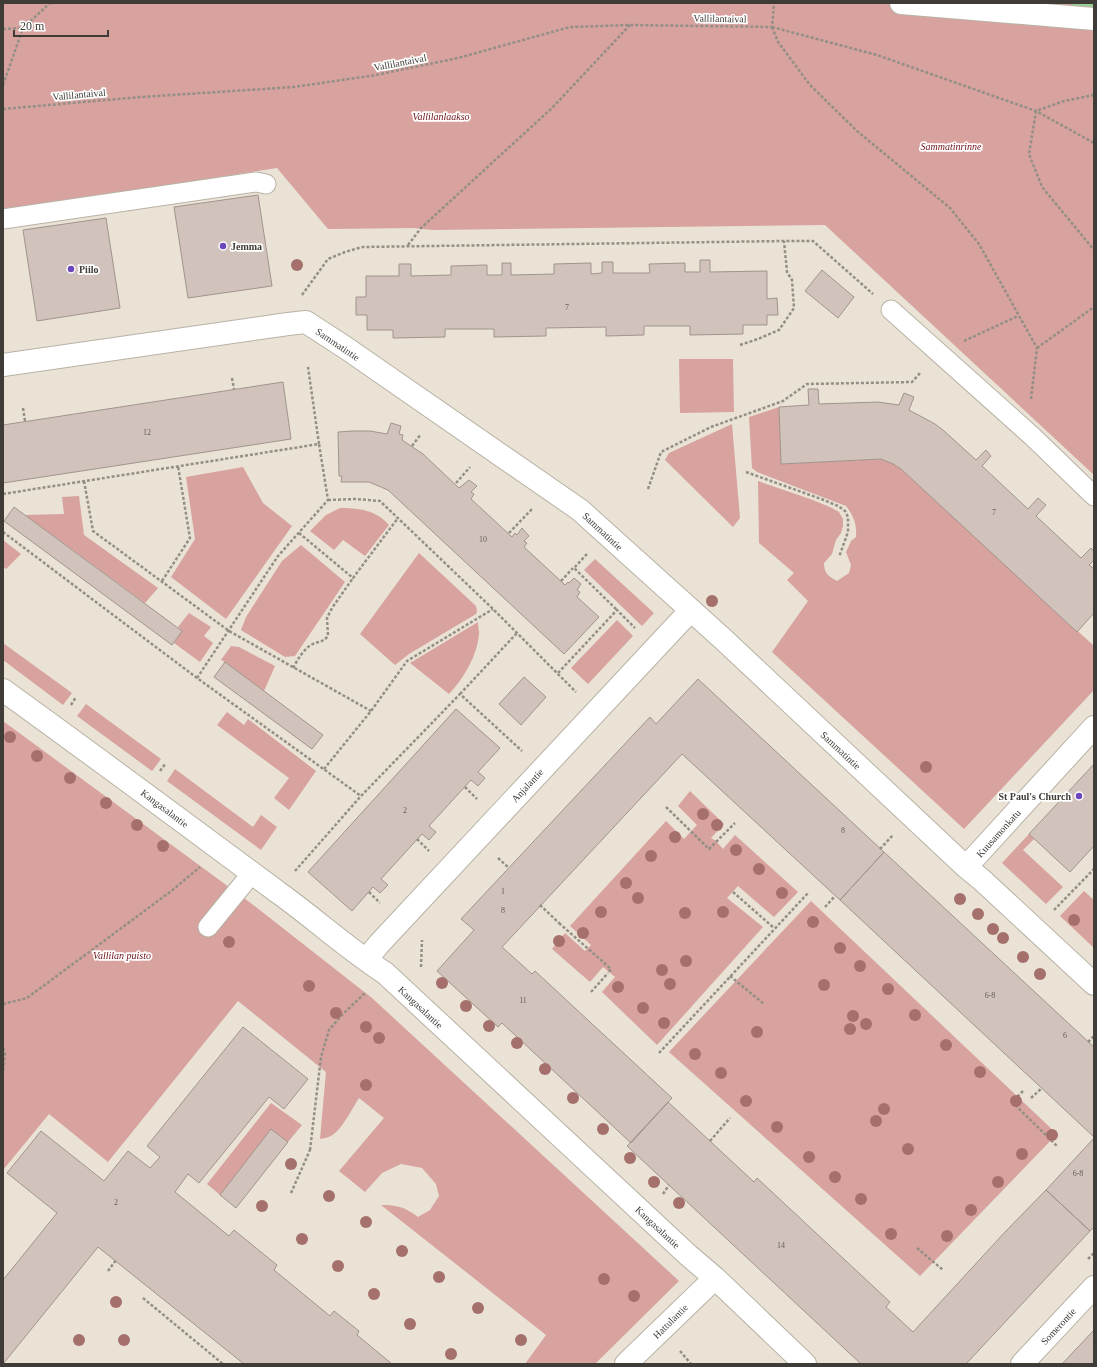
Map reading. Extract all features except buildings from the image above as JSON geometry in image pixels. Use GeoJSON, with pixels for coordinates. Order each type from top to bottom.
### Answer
{"type":"FeatureCollection","features":[{"type":"Feature","properties":{"kind":"street"},"geometry":{"type":"LineString","coordinates":[[901,3],[1094,19]]}},
{"type":"Feature","properties":{"kind":"street","name":"Sammatintie"},"geometry":{"type":"LineString","coordinates":[[3,365],[306,322],[346,348],[574,506],[723,639],[966,867],[1094,984]]}},
{"type":"Feature","properties":{"kind":"street","name":"Anjalantie"},"geometry":{"type":"LineString","coordinates":[[366,960],[379,944],[690,611]]}},
{"type":"Feature","properties":{"kind":"street","name":"Kangasalantie"},"geometry":{"type":"LineString","coordinates":[[3,690],[129,781],[385,973],[715,1278],[805,1364]]}},
{"type":"Feature","properties":{"kind":"street","name":"Kuusamonkatu"},"geometry":{"type":"LineString","coordinates":[[966,867],[1094,727]]}},
{"type":"Feature","properties":{"kind":"street","name":"Hattulantie"},"geometry":{"type":"LineString","coordinates":[[626,1364],[715,1278]]}},
{"type":"Feature","properties":{"kind":"street","name":"Somerontie"},"geometry":{"type":"LineString","coordinates":[[1022,1364],[1094,1287]]}},
{"type":"Feature","properties":{"kind":"lane"},"geometry":{"type":"LineString","coordinates":[[3,219],[256,182],[266,184]]}},
{"type":"Feature","properties":{"kind":"lane"},"geometry":{"type":"LineString","coordinates":[[891,310],[1033,437],[1094,496]]}},
{"type":"Feature","properties":{"kind":"lane"},"geometry":{"type":"LineString","coordinates":[[208,927],[252,873]]}},
{"type":"Feature","properties":{"kind":"path"},"geometry":{"type":"LineString","coordinates":[[3,85],[23,28],[50,3]]}},
{"type":"Feature","properties":{"kind":"path"},"geometry":{"type":"LineString","coordinates":[[774,3],[772,27],[778,42],[810,85],[857,131],[950,208],[979,244],[1037,348],[1031,397],[1033,437]]}},
{"type":"Feature","properties":{"kind":"path"},"geometry":{"type":"LineString","coordinates":[[407,245],[421,228],[552,108],[630,25]]}},
{"type":"Feature","properties":{"kind":"path","name":"Vallilantaival"},"geometry":{"type":"LineString","coordinates":[[3,108],[294,87],[376,75],[458,58],[570,27],[630,25],[772,27],[877,55],[1036,111],[1094,143]]}},
{"type":"Feature","properties":{"kind":"path"},"geometry":{"type":"LineString","coordinates":[[3,29],[23,28]]}},
{"type":"Feature","properties":{"kind":"path"},"geometry":{"type":"LineString","coordinates":[[1094,95],[1064,101],[1036,111],[1029,154],[1042,187],[1094,250]]}},
{"type":"Feature","properties":{"kind":"path"},"geometry":{"type":"LineString","coordinates":[[740,345],[779,330],[794,308],[792,280],[787,272],[784,241]]}},
{"type":"Feature","properties":{"kind":"path"},"geometry":{"type":"LineString","coordinates":[[288,324],[299,298],[328,260],[345,252],[362,247],[407,245],[813,241],[891,310]]}},
{"type":"Feature","properties":{"kind":"path"},"geometry":{"type":"LineString","coordinates":[[1037,348],[1094,307]]}},
{"type":"Feature","properties":{"kind":"path"},"geometry":{"type":"LineString","coordinates":[[648,489],[661,452],[711,427],[782,401],[807,384],[912,382],[938,353],[1018,316]]}},
{"type":"Feature","properties":{"kind":"path"},"geometry":{"type":"LineString","coordinates":[[308,367],[328,500]]}},
{"type":"Feature","properties":{"kind":"path"},"geometry":{"type":"LineString","coordinates":[[232,378],[234,389]]}},
{"type":"Feature","properties":{"kind":"path"},"geometry":{"type":"LineString","coordinates":[[23,408],[25,421]]}},
{"type":"Feature","properties":{"kind":"path"},"geometry":{"type":"LineString","coordinates":[[412,446],[421,434]]}},
{"type":"Feature","properties":{"kind":"path"},"geometry":{"type":"LineString","coordinates":[[3,494],[319,444]]}},
{"type":"Feature","properties":{"kind":"path"},"geometry":{"type":"LineString","coordinates":[[456,484],[474,462]]}},
{"type":"Feature","properties":{"kind":"path"},"geometry":{"type":"LineString","coordinates":[[162,581],[190,538],[178,466]]}},
{"type":"Feature","properties":{"kind":"path"},"geometry":{"type":"LineString","coordinates":[[746,472],[824,500],[845,511],[848,518],[848,532],[839,557]]}},
{"type":"Feature","properties":{"kind":"path"},"geometry":{"type":"LineString","coordinates":[[84,481],[93,531],[229,631],[371,711]]}},
{"type":"Feature","properties":{"kind":"path"},"geometry":{"type":"LineString","coordinates":[[197,678],[278,556],[328,500],[356,499],[380,501],[581,696]]}},
{"type":"Feature","properties":{"kind":"path"},"geometry":{"type":"LineString","coordinates":[[509,533],[536,505]]}},
{"type":"Feature","properties":{"kind":"path"},"geometry":{"type":"LineString","coordinates":[[293,668],[307,648],[324,640],[328,636],[327,618],[332,608],[398,518]]}},
{"type":"Feature","properties":{"kind":"path"},"geometry":{"type":"LineString","coordinates":[[3,532],[197,678],[361,796]]}},
{"type":"Feature","properties":{"kind":"path"},"geometry":{"type":"LineString","coordinates":[[299,533],[353,578]]}},
{"type":"Feature","properties":{"kind":"path"},"geometry":{"type":"LineString","coordinates":[[561,581],[590,550]]}},
{"type":"Feature","properties":{"kind":"path"},"geometry":{"type":"LineString","coordinates":[[574,568],[636,629]]}},
{"type":"Feature","properties":{"kind":"path"},"geometry":{"type":"LineString","coordinates":[[324,769],[371,711],[407,661],[493,609]]}},
{"type":"Feature","properties":{"kind":"path"},"geometry":{"type":"LineString","coordinates":[[558,674],[617,610]]}},
{"type":"Feature","properties":{"kind":"path"},"geometry":{"type":"LineString","coordinates":[[293,873],[361,796],[517,633]]}},
{"type":"Feature","properties":{"kind":"path"},"geometry":{"type":"LineString","coordinates":[[460,694],[526,755]]}},
{"type":"Feature","properties":{"kind":"path"},"geometry":{"type":"LineString","coordinates":[[465,787],[482,803]]}},
{"type":"Feature","properties":{"kind":"path"},"geometry":{"type":"LineString","coordinates":[[666,807],[708,849],[735,823]]}},
{"type":"Feature","properties":{"kind":"path"},"geometry":{"type":"LineString","coordinates":[[880,849],[895,833]]}},
{"type":"Feature","properties":{"kind":"path"},"geometry":{"type":"LineString","coordinates":[[417,839],[434,856]]}},
{"type":"Feature","properties":{"kind":"path"},"geometry":{"type":"LineString","coordinates":[[3,1004],[27,998],[170,892],[205,863]]}},
{"type":"Feature","properties":{"kind":"path"},"geometry":{"type":"LineString","coordinates":[[1050,915],[1094,869]]}},
{"type":"Feature","properties":{"kind":"path"},"geometry":{"type":"LineString","coordinates":[[369,892],[386,908]]}},
{"type":"Feature","properties":{"kind":"path"},"geometry":{"type":"LineString","coordinates":[[733,892],[774,928]]}},
{"type":"Feature","properties":{"kind":"path"},"geometry":{"type":"LineString","coordinates":[[658,1053],[809,892]]}},
{"type":"Feature","properties":{"kind":"path"},"geometry":{"type":"LineString","coordinates":[[825,907],[835,896]]}},
{"type":"Feature","properties":{"kind":"path"},"geometry":{"type":"LineString","coordinates":[[540,905],[611,969],[591,992]]}},
{"type":"Feature","properties":{"kind":"path"},"geometry":{"type":"LineString","coordinates":[[421,970],[422,936]]}},
{"type":"Feature","properties":{"kind":"path"},"geometry":{"type":"LineString","coordinates":[[730,976],[764,1004]]}},
{"type":"Feature","properties":{"kind":"path"},"geometry":{"type":"LineString","coordinates":[[291,1193],[311,1149],[321,1057],[329,1030],[342,1015],[371,988]]}},
{"type":"Feature","properties":{"kind":"path"},"geometry":{"type":"LineString","coordinates":[[1088,1042],[1094,1036]]}},
{"type":"Feature","properties":{"kind":"path"},"geometry":{"type":"LineString","coordinates":[[3,1048],[5,1052],[3,1072]]}},
{"type":"Feature","properties":{"kind":"path"},"geometry":{"type":"LineString","coordinates":[[1031,1098],[1042,1088]]}},
{"type":"Feature","properties":{"kind":"path"},"geometry":{"type":"LineString","coordinates":[[1022,1091],[1012,1102],[1058,1147]]}},
{"type":"Feature","properties":{"kind":"path"},"geometry":{"type":"LineString","coordinates":[[710,1141],[730,1118]]}},
{"type":"Feature","properties":{"kind":"path"},"geometry":{"type":"LineString","coordinates":[[917,1248],[943,1270]]}},
{"type":"Feature","properties":{"kind":"path"},"geometry":{"type":"LineString","coordinates":[[108,1271],[116,1260]]}},
{"type":"Feature","properties":{"kind":"path"},"geometry":{"type":"LineString","coordinates":[[143,1298],[223,1364]]}},
{"type":"Feature","properties":{"kind":"path"},"geometry":{"type":"LineString","coordinates":[[684,1355],[691,1364]]}},
{"type":"Feature","properties":{"kind":"green space"},"geometry":{"type":"Polygon","coordinates":[[[3,3],[1094,3],[1094,475],[825,225],[433,230],[413,228],[328,229],[277,168],[3,211],[3,3]]]}},
{"type":"Feature","properties":{"kind":"green space"},"geometry":{"type":"Polygon","coordinates":[[[679,359],[733,359],[734,412],[680,413],[679,359]]]}},
{"type":"Feature","properties":{"kind":"green space"},"geometry":{"type":"Polygon","coordinates":[[[779,407],[782,464],[881,459],[893,464],[901,469],[1094,646],[1094,690],[964,829],[772,652],[808,601],[787,580],[794,573],[759,543],[758,481],[813,500],[839,512],[843,519],[841,533],[836,540],[832,554],[824,563],[827,574],[837,581],[849,573],[851,565],[846,552],[851,541],[856,537],[854,521],[846,506],[757,472],[752,468],[749,417],[779,407]]]}},
{"type":"Feature","properties":{"kind":"green space"},"geometry":{"type":"Polygon","coordinates":[[[732,424],[740,518],[733,527],[665,460],[669,453],[732,424]]]}},
{"type":"Feature","properties":{"kind":"green space"},"geometry":{"type":"Polygon","coordinates":[[[243,467],[263,503],[292,526],[226,619],[171,577],[195,539],[186,477],[243,467]]]}},
{"type":"Feature","properties":{"kind":"green space"},"geometry":{"type":"Polygon","coordinates":[[[79,496],[84,535],[158,588],[145,603],[25,515],[64,514],[62,497],[79,496]]]}},
{"type":"Feature","properties":{"kind":"green space"},"geometry":{"type":"Polygon","coordinates":[[[340,508],[360,509],[373,513],[389,525],[365,556],[343,540],[334,550],[310,531],[326,515],[340,508]]]}},
{"type":"Feature","properties":{"kind":"green space"},"geometry":{"type":"Polygon","coordinates":[[[3,540],[21,554],[6,569],[3,567],[3,540]]]}},
{"type":"Feature","properties":{"kind":"green space"},"geometry":{"type":"Polygon","coordinates":[[[301,545],[345,582],[295,656],[285,657],[241,630],[246,617],[282,561],[301,545]]]}},
{"type":"Feature","properties":{"kind":"green space"},"geometry":{"type":"Polygon","coordinates":[[[419,553],[476,606],[477,611],[476,614],[409,654],[395,665],[360,634],[419,553]]]}},
{"type":"Feature","properties":{"kind":"green space"},"geometry":{"type":"Polygon","coordinates":[[[595,559],[654,613],[642,626],[584,570],[595,559]]]}},
{"type":"Feature","properties":{"kind":"green space"},"geometry":{"type":"Polygon","coordinates":[[[189,613],[211,627],[204,636],[213,643],[200,662],[174,643],[182,631],[178,627],[189,613]]]}},
{"type":"Feature","properties":{"kind":"green space"},"geometry":{"type":"Polygon","coordinates":[[[617,620],[633,636],[588,684],[571,668],[617,620]]]}},
{"type":"Feature","properties":{"kind":"green space"},"geometry":{"type":"Polygon","coordinates":[[[478,622],[478,642],[473,658],[465,674],[449,694],[410,663],[478,622]]]}},
{"type":"Feature","properties":{"kind":"green space"},"geometry":{"type":"Polygon","coordinates":[[[3,643],[72,693],[63,705],[3,660],[3,643]]]}},
{"type":"Feature","properties":{"kind":"green space"},"geometry":{"type":"Polygon","coordinates":[[[231,646],[239,647],[275,666],[264,691],[221,660],[231,646]]]}},
{"type":"Feature","properties":{"kind":"green space"},"geometry":{"type":"Polygon","coordinates":[[[86,704],[161,759],[152,771],[77,716],[86,704]]]}},
{"type":"Feature","properties":{"kind":"green space"},"geometry":{"type":"Polygon","coordinates":[[[227,712],[244,725],[248,719],[316,771],[289,810],[274,798],[289,778],[217,725],[227,712]]]}},
{"type":"Feature","properties":{"kind":"green space","name":"Vallilan puisto"},"geometry":{"type":"Polygon","coordinates":[[[3,721],[252,904],[372,998],[679,1281],[595,1364],[525,1364],[546,1335],[381,1205],[401,1207],[418,1217],[430,1210],[439,1196],[436,1184],[422,1168],[401,1164],[382,1173],[365,1192],[339,1171],[384,1118],[359,1098],[338,1130],[328,1137],[320,1139],[326,1072],[238,1001],[108,1162],[49,1114],[3,1170],[3,721]]]}},
{"type":"Feature","properties":{"kind":"green space"},"geometry":{"type":"Polygon","coordinates":[[[175,769],[253,827],[261,815],[277,827],[261,850],[167,781],[175,769]]]}},
{"type":"Feature","properties":{"kind":"green space"},"geometry":{"type":"Polygon","coordinates":[[[690,791],[724,824],[711,838],[723,849],[735,835],[798,892],[774,917],[738,886],[727,898],[763,927],[657,1045],[602,992],[615,977],[603,967],[590,982],[552,949],[565,933],[585,951],[591,945],[570,926],[666,821],[684,839],[697,825],[678,806],[690,791]]]}},
{"type":"Feature","properties":{"kind":"green space"},"geometry":{"type":"Polygon","coordinates":[[[1029,834],[1034,839],[1023,850],[1063,887],[1046,904],[1002,863],[1029,834]]]}},
{"type":"Feature","properties":{"kind":"green space"},"geometry":{"type":"Polygon","coordinates":[[[1084,891],[1094,900],[1094,948],[1060,916],[1084,891]]]}},
{"type":"Feature","properties":{"kind":"green space"},"geometry":{"type":"Polygon","coordinates":[[[811,901],[1057,1134],[920,1276],[669,1052],[811,901]]]}},
{"type":"Feature","properties":{"kind":"green space"},"geometry":{"type":"Polygon","coordinates":[[[271,1103],[302,1125],[288,1142],[271,1130],[220,1195],[207,1184],[271,1103]]]}},
{"type":"Feature","properties":{"kind":"waterway"},"geometry":{"type":"LineString","coordinates":[[1076,3],[1094,5]]}},
{"type":"Feature","properties":{"kind":"place","name":"Jemma"},"geometry":{"type":"Point","coordinates":[223,246]}},
{"type":"Feature","properties":{"kind":"place","name":"Piilo"},"geometry":{"type":"Point","coordinates":[71,269]}},
{"type":"Feature","properties":{"kind":"place","name":"St Paul's Church"},"geometry":{"type":"Point","coordinates":[1079,796]}},
{"type":"Feature","properties":{"kind":"park label","name":"Vallilanlaakso"},"geometry":{"type":"Point","coordinates":[441,116]}},
{"type":"Feature","properties":{"kind":"park label","name":"Sammatinrinne"},"geometry":{"type":"Point","coordinates":[951,146]}}]}
